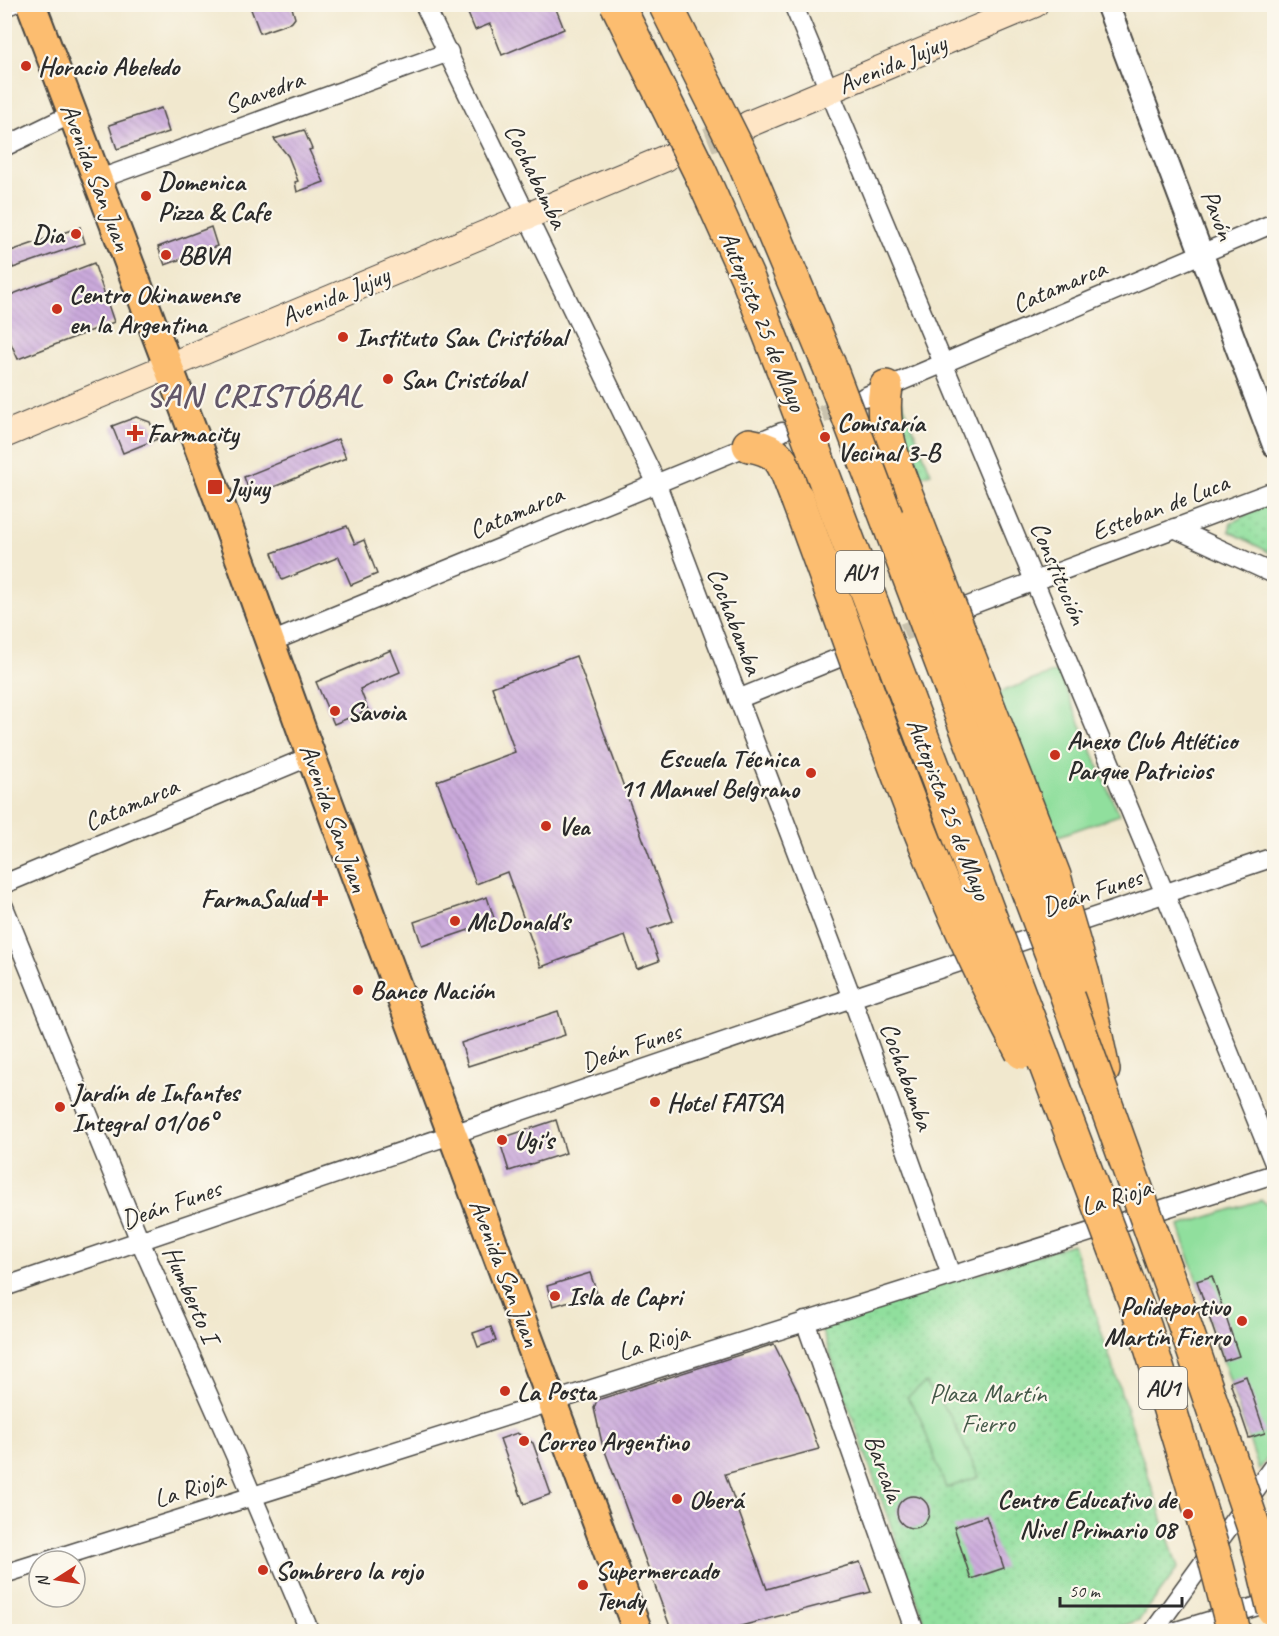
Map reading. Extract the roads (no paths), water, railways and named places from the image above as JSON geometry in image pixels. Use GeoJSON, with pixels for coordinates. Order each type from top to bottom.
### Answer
{"type":"FeatureCollection","features":[{"type":"Feature","properties":{"kind":"highway","name":"Autopista 25 de Mayo"},"geometry":{"type":"LineString","coordinates":[[618,4],[700,172],[748,279],[1145,1328],[1213,1551],[1234,1632]]}},
{"type":"Feature","properties":{"kind":"highway","name":"Autopista 25 de Mayo"},"geometry":{"type":"LineString","coordinates":[[665,4],[743,160],[805,304],[1057,968],[1181,1314],[1255,1532],[1275,1610]]}},
{"type":"Feature","properties":{"kind":"highway"},"geometry":{"type":"LineString","coordinates":[[875,392],[916,520],[1054,876],[1091,1005],[1112,1122]]}},
{"type":"Feature","properties":{"kind":"highway"},"geometry":{"type":"LineString","coordinates":[[749,445],[764,447],[778,454],[797,498],[951,905],[1001,1012],[1077,1151]]}},
{"type":"Feature","properties":{"kind":"main road","name":"Avenida San Juan"},"geometry":{"type":"LineString","coordinates":[[31,4],[271,642],[311,756],[638,1632]]}},
{"type":"Feature","properties":{"kind":"main road","name":"Avenida Jujuy"},"geometry":{"type":"LineString","coordinates":[[749,124],[1035,4]]}},
{"type":"Feature","properties":{"kind":"main road","name":"Avenida Jujuy"},"geometry":{"type":"LineString","coordinates":[[4,435],[666,158]]}},
{"type":"Feature","properties":{"kind":"street"},"geometry":{"type":"LineString","coordinates":[[4,7],[12,4]]}},
{"type":"Feature","properties":{"kind":"street","name":"Cochabamba"},"geometry":{"type":"LineString","coordinates":[[424,4],[656,482],[852,998],[951,1275]]}},
{"type":"Feature","properties":{"kind":"street","name":"Constitución"},"geometry":{"type":"LineString","coordinates":[[793,4],[944,362],[1275,1163]]}},
{"type":"Feature","properties":{"kind":"street","name":"Pavón"},"geometry":{"type":"LineString","coordinates":[[1107,4],[1275,445]]}},
{"type":"Feature","properties":{"kind":"street","name":"Saavedra"},"geometry":{"type":"LineString","coordinates":[[97,180],[449,52]]}},
{"type":"Feature","properties":{"kind":"street"},"geometry":{"type":"LineString","coordinates":[[4,147],[72,114]]}},
{"type":"Feature","properties":{"kind":"street","name":"Catamarca"},"geometry":{"type":"LineString","coordinates":[[875,392],[1275,223]]}},
{"type":"Feature","properties":{"kind":"street","name":"Catamarca"},"geometry":{"type":"LineString","coordinates":[[271,642],[782,432]]}},
{"type":"Feature","properties":{"kind":"street","name":"Esteban de Luca"},"geometry":{"type":"LineString","coordinates":[[963,608],[1275,491]]}},
{"type":"Feature","properties":{"kind":"street"},"geometry":{"type":"LineString","coordinates":[[1174,528],[1275,574]]}},
{"type":"Feature","properties":{"kind":"street"},"geometry":{"type":"LineString","coordinates":[[738,699],[846,654]]}},
{"type":"Feature","properties":{"kind":"street","name":"Catamarca"},"geometry":{"type":"LineString","coordinates":[[4,884],[311,756]]}},
{"type":"Feature","properties":{"kind":"street","name":"Deán Funes"},"geometry":{"type":"LineString","coordinates":[[4,1287],[852,998],[1275,857]]}},
{"type":"Feature","properties":{"kind":"street","name":"Humberto I"},"geometry":{"type":"LineString","coordinates":[[4,908],[140,1241],[309,1632]]}},
{"type":"Feature","properties":{"kind":"street","name":"La Rioja"},"geometry":{"type":"LineString","coordinates":[[85,1549],[1275,1174]]}},
{"type":"Feature","properties":{"kind":"street","name":"Barcala"},"geometry":{"type":"LineString","coordinates":[[805,1321],[915,1632]]}},
{"type":"Feature","properties":{"kind":"street"},"geometry":{"type":"LineString","coordinates":[[1153,1632],[1275,1464]]}},
{"type":"Feature","properties":{"kind":"street"},"geometry":{"type":"LineString","coordinates":[[4,1574],[27,1567]]}},
{"type":"Feature","properties":{"kind":"street"},"geometry":{"type":"LineString","coordinates":[[1173,1632],[1275,1601]]}},
{"type":"Feature","properties":{"kind":"tunnel"},"geometry":{"type":"LineString","coordinates":[[672,155],[746,125]]}},
{"type":"Feature","properties":{"kind":"tunnel"},"geometry":{"type":"LineString","coordinates":[[797,425],[852,402]]}},
{"type":"Feature","properties":{"kind":"tunnel"},"geometry":{"type":"LineString","coordinates":[[878,642],[934,620]]}},
{"type":"Feature","properties":{"kind":"place","name":"Horacio Abeledo"},"geometry":{"type":"Point","coordinates":[26,66]}},
{"type":"Feature","properties":{"kind":"place","name":"Domenica Pizza & Cafe"},"geometry":{"type":"Point","coordinates":[146,196]}},
{"type":"Feature","properties":{"kind":"place","name":"Dia"},"geometry":{"type":"Point","coordinates":[76,234]}},
{"type":"Feature","properties":{"kind":"place","name":"BBVA"},"geometry":{"type":"Point","coordinates":[166,255]}},
{"type":"Feature","properties":{"kind":"place","name":"Centro Okinawense en la Argentina"},"geometry":{"type":"Point","coordinates":[57,309]}},
{"type":"Feature","properties":{"kind":"place","name":"Instituto San Cristóbal"},"geometry":{"type":"Point","coordinates":[343,337]}},
{"type":"Feature","properties":{"kind":"place","name":"San Cristóbal"},"geometry":{"type":"Point","coordinates":[388,379]}},
{"type":"Feature","properties":{"kind":"place","name":"Farmacity"},"geometry":{"type":"Point","coordinates":[135,433]}},
{"type":"Feature","properties":{"kind":"place","name":"Comisaría Vecinal 3-B"},"geometry":{"type":"Point","coordinates":[825,437]}},
{"type":"Feature","properties":{"kind":"place","name":"Jujuy"},"geometry":{"type":"Point","coordinates":[215,487]}},
{"type":"Feature","properties":{"kind":"place","name":"Savoia"},"geometry":{"type":"Point","coordinates":[335,711]}},
{"type":"Feature","properties":{"kind":"place","name":"Anexo Club Atlético Parque Patricios"},"geometry":{"type":"Point","coordinates":[1055,755]}},
{"type":"Feature","properties":{"kind":"place","name":"Escuela Técnica 11 Manuel Belgrano"},"geometry":{"type":"Point","coordinates":[811,773]}},
{"type":"Feature","properties":{"kind":"place","name":"Vea"},"geometry":{"type":"Point","coordinates":[546,826]}},
{"type":"Feature","properties":{"kind":"place","name":"FarmaSalud"},"geometry":{"type":"Point","coordinates":[320,898]}},
{"type":"Feature","properties":{"kind":"place","name":"McDonald's"},"geometry":{"type":"Point","coordinates":[455,921]}},
{"type":"Feature","properties":{"kind":"place","name":"Banco Nación"},"geometry":{"type":"Point","coordinates":[358,990]}},
{"type":"Feature","properties":{"kind":"place","name":"Hotel FATSA"},"geometry":{"type":"Point","coordinates":[655,1102]}},
{"type":"Feature","properties":{"kind":"place","name":"Jardín de Infantes Integral 01/06°"},"geometry":{"type":"Point","coordinates":[60,1107]}},
{"type":"Feature","properties":{"kind":"place","name":"Ugi's"},"geometry":{"type":"Point","coordinates":[502,1140]}},
{"type":"Feature","properties":{"kind":"place","name":"Isla de Capri"},"geometry":{"type":"Point","coordinates":[555,1296]}},
{"type":"Feature","properties":{"kind":"place","name":"Polideportivo Martín Fierro"},"geometry":{"type":"Point","coordinates":[1242,1321]}},
{"type":"Feature","properties":{"kind":"place","name":"La Posta"},"geometry":{"type":"Point","coordinates":[505,1391]}},
{"type":"Feature","properties":{"kind":"place","name":"Correo Argentino"},"geometry":{"type":"Point","coordinates":[524,1441]}},
{"type":"Feature","properties":{"kind":"place","name":"Oberá"},"geometry":{"type":"Point","coordinates":[677,1499]}},
{"type":"Feature","properties":{"kind":"place","name":"Centro Educativo de Nivel Primario 08"},"geometry":{"type":"Point","coordinates":[1188,1514]}},
{"type":"Feature","properties":{"kind":"place","name":"Sombrero la rojo"},"geometry":{"type":"Point","coordinates":[263,1570]}},
{"type":"Feature","properties":{"kind":"place","name":"Supermercado Tendy"},"geometry":{"type":"Point","coordinates":[583,1585]}},
{"type":"Feature","properties":{"kind":"district","name":"SAN CRISTÓBAL"},"geometry":{"type":"Point","coordinates":[255,395]}},
{"type":"Feature","properties":{"kind":"park label","name":"Plaza Martín Fierro"},"geometry":{"type":"Point","coordinates":[988,1408]}}]}
